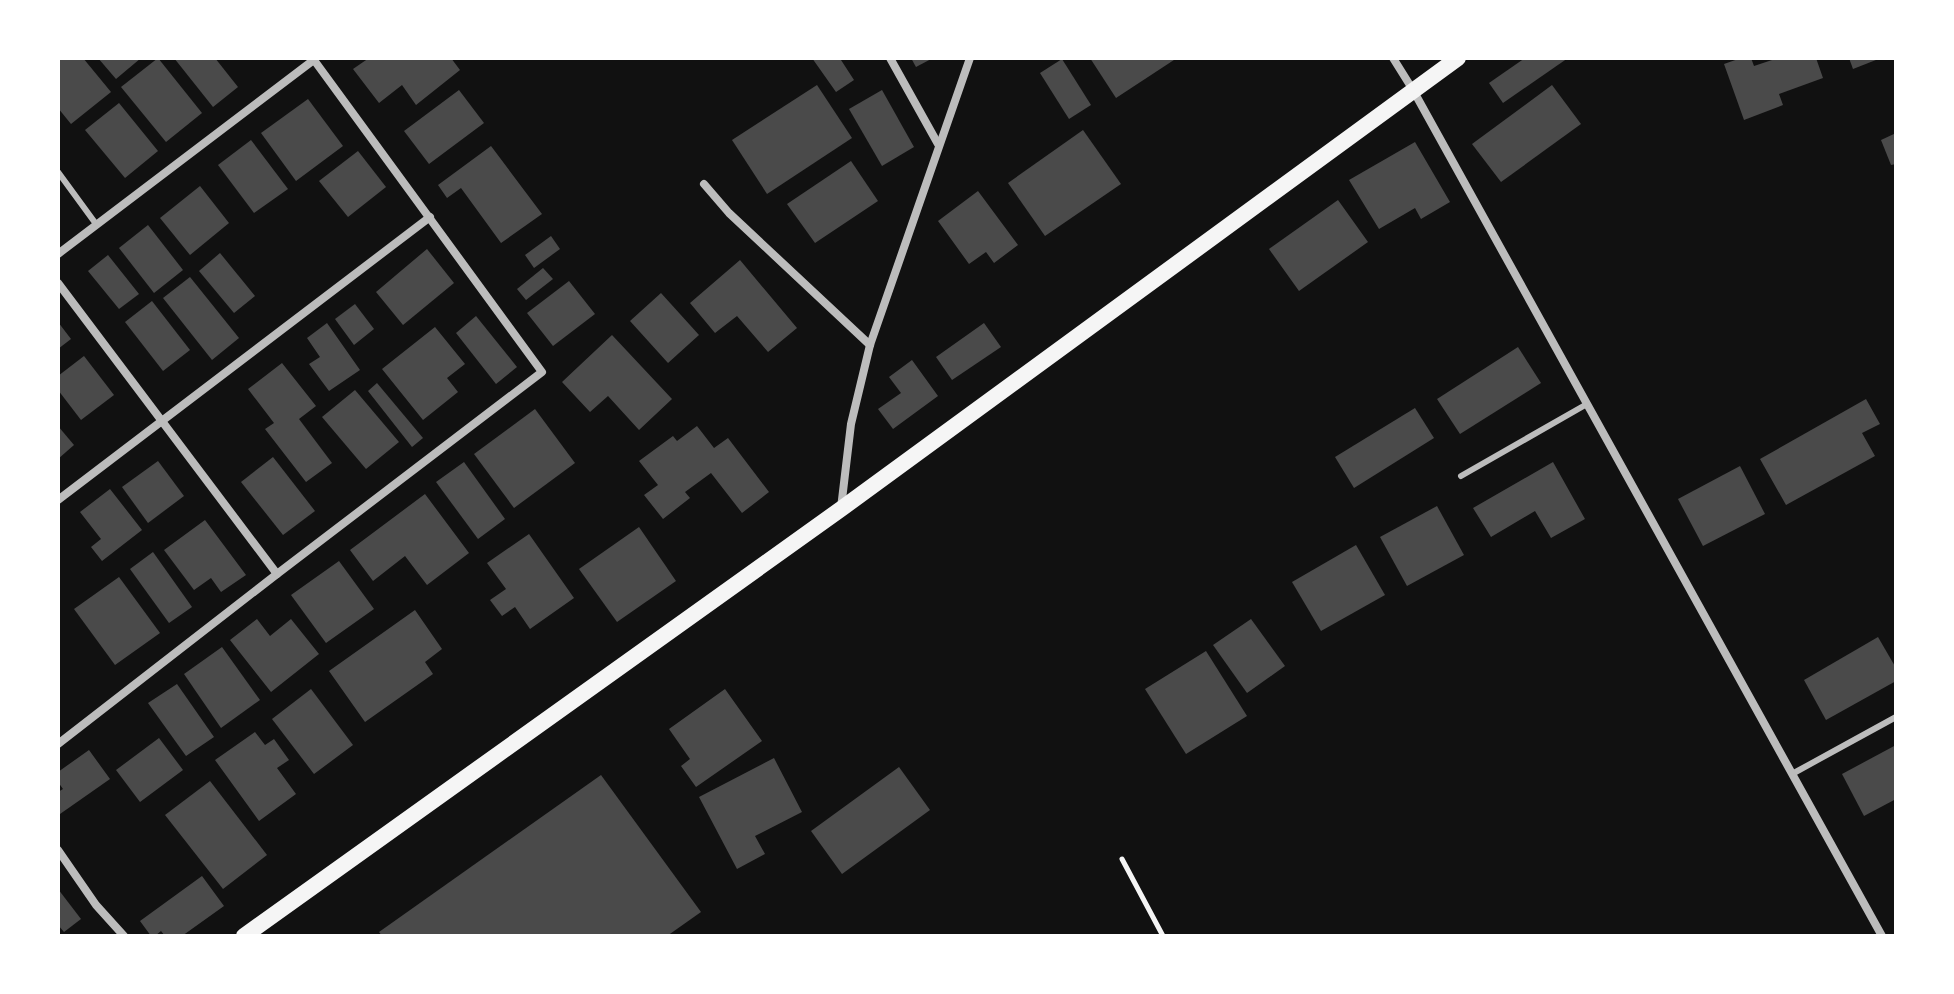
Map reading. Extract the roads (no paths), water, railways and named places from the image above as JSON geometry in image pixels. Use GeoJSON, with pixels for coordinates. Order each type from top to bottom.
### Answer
{"type":"FeatureCollection","features":[{"type":"Feature","properties":{"kind":"main road"},"geometry":{"type":"LineString","coordinates":[[244,936],[841,509],[1458,58]]}},
{"type":"Feature","properties":{"kind":"street"},"geometry":{"type":"LineString","coordinates":[[890,58],[938,144]]}},
{"type":"Feature","properties":{"kind":"street"},"geometry":{"type":"LineString","coordinates":[[841,509],[851,424],[870,345],[970,58]]}},
{"type":"Feature","properties":{"kind":"street"},"geometry":{"type":"LineString","coordinates":[[1393,58],[1882,936]]}},
{"type":"Feature","properties":{"kind":"street"},"geometry":{"type":"LineString","coordinates":[[58,254],[315,59],[542,372],[58,744]]}},
{"type":"Feature","properties":{"kind":"street"},"geometry":{"type":"LineString","coordinates":[[704,184],[729,213],[870,345]]}},
{"type":"Feature","properties":{"kind":"street"},"geometry":{"type":"LineString","coordinates":[[58,500],[430,217]]}},
{"type":"Feature","properties":{"kind":"street"},"geometry":{"type":"LineString","coordinates":[[58,283],[277,574]]}},
{"type":"Feature","properties":{"kind":"street"},"geometry":{"type":"LineString","coordinates":[[58,850],[96,905],[124,936]]}},
{"type":"Feature","properties":{"kind":"lane"},"geometry":{"type":"LineString","coordinates":[[58,172],[96,224]]}},
{"type":"Feature","properties":{"kind":"lane"},"geometry":{"type":"LineString","coordinates":[[1461,476],[1587,404]]}},
{"type":"Feature","properties":{"kind":"lane"},"geometry":{"type":"LineString","coordinates":[[1792,774],[1896,717]]}}]}
